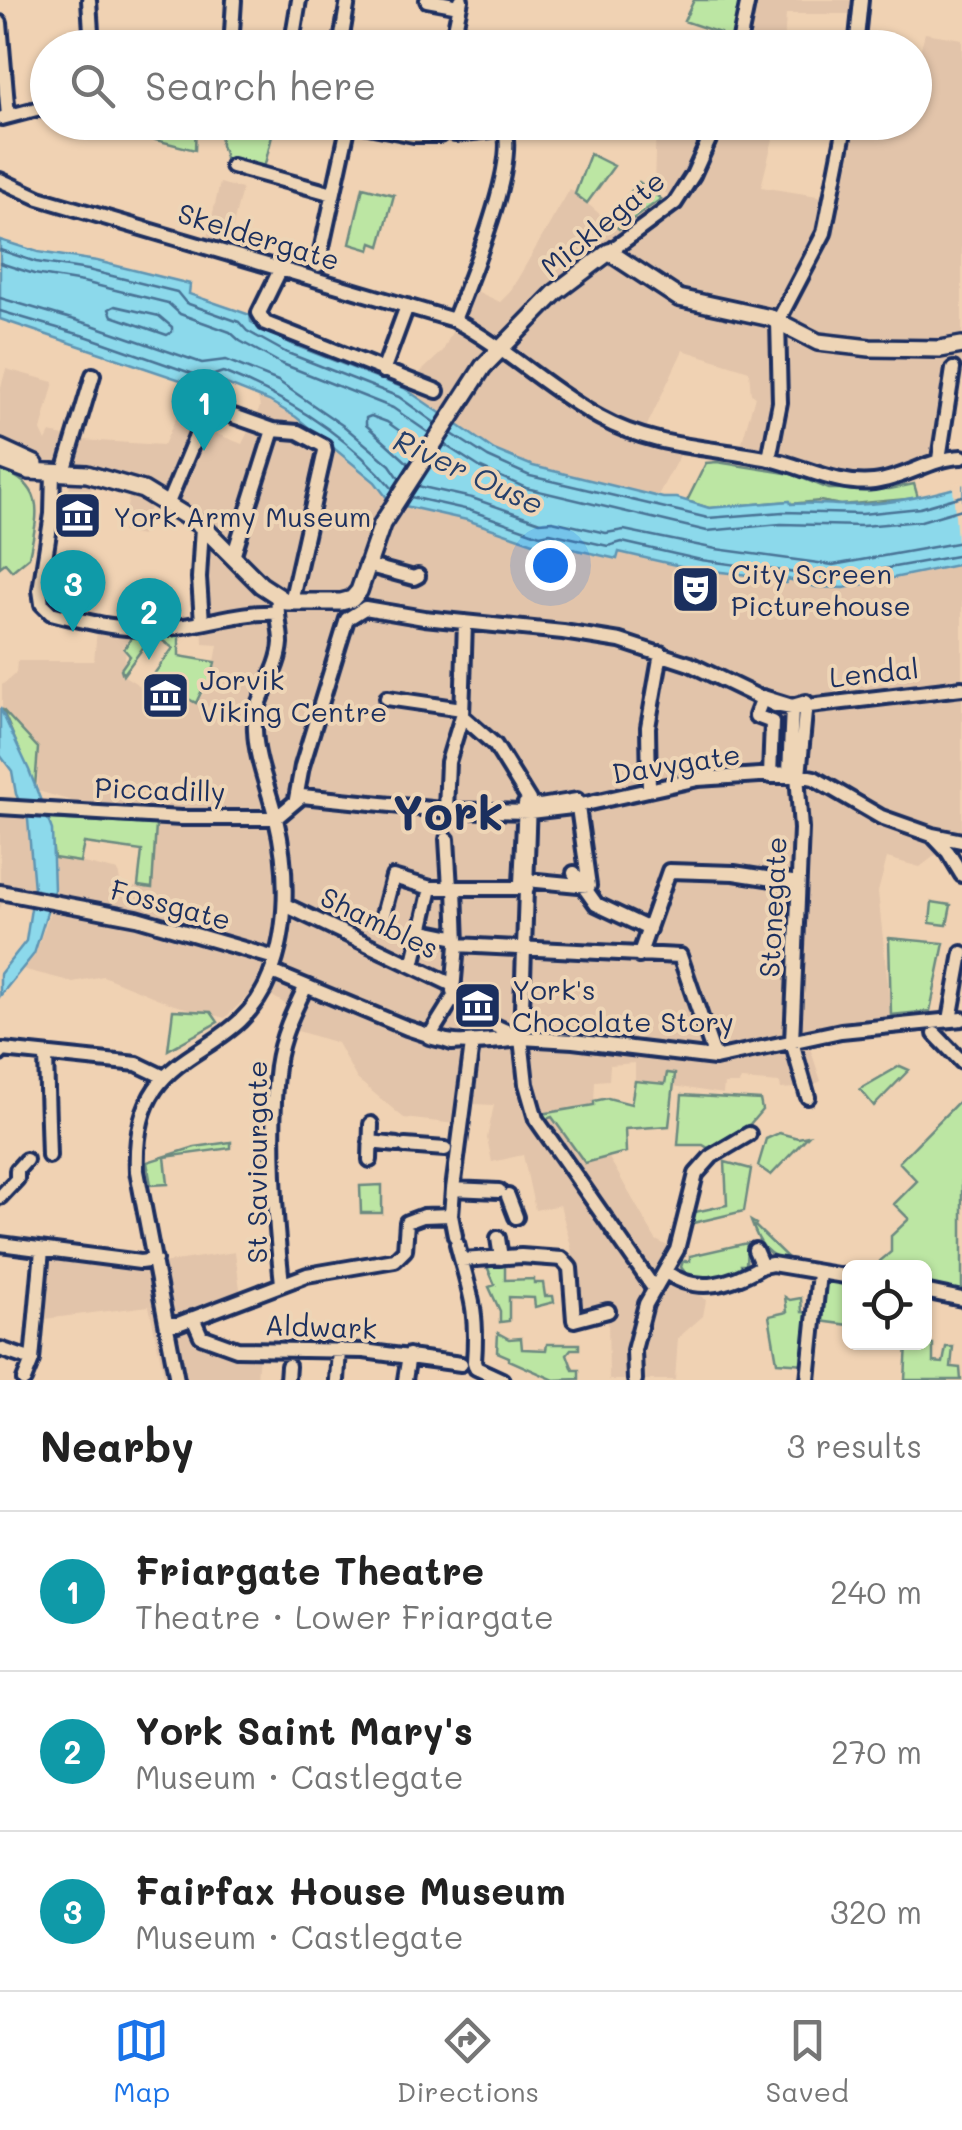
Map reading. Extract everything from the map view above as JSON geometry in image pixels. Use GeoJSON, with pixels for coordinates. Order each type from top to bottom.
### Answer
{"type":"FeatureCollection","features":[{"type":"Feature","properties":{"kind":"main road"},"geometry":{"type":"LineString","coordinates":[[609,252],[680,298],[778,320],[818,342],[846,348],[940,350],[962,346]]}},
{"type":"Feature","properties":{"kind":"main road","name":"Micklegate"},"geometry":{"type":"LineString","coordinates":[[356,601],[376,536],[395,502],[498,348],[567,282],[609,252]]}},
{"type":"Feature","properties":{"kind":"main road"},"geometry":{"type":"LineString","coordinates":[[940,350],[958,362]]}},
{"type":"Feature","properties":{"kind":"main road"},"geometry":{"type":"LineString","coordinates":[[0,448],[58,472]]}},
{"type":"Feature","properties":{"kind":"main road"},"geometry":{"type":"LineString","coordinates":[[0,460],[28,471],[120,481],[168,503],[202,526],[282,605],[356,601]]}},
{"type":"Feature","properties":{"kind":"street"},"geometry":{"type":"LineString","coordinates":[[89,0],[91,30]]}},
{"type":"Feature","properties":{"kind":"street"},"geometry":{"type":"LineString","coordinates":[[233,30],[234,0]]}},
{"type":"Feature","properties":{"kind":"street"},"geometry":{"type":"LineString","coordinates":[[294,30],[299,0]]}},
{"type":"Feature","properties":{"kind":"street"},"geometry":{"type":"LineString","coordinates":[[343,30],[348,0]]}},
{"type":"Feature","properties":{"kind":"street"},"geometry":{"type":"LineString","coordinates":[[427,0],[460,3],[454,30]]}},
{"type":"Feature","properties":{"kind":"street"},"geometry":{"type":"LineString","coordinates":[[742,30],[748,0]]}},
{"type":"Feature","properties":{"kind":"street"},"geometry":{"type":"LineString","coordinates":[[858,30],[861,0]]}},
{"type":"Feature","properties":{"kind":"street"},"geometry":{"type":"LineString","coordinates":[[0,23],[4,117],[30,110]]}},
{"type":"Feature","properties":{"kind":"street"},"geometry":{"type":"LineString","coordinates":[[318,265],[345,140]]}},
{"type":"Feature","properties":{"kind":"street"},"geometry":{"type":"LineString","coordinates":[[454,320],[498,198],[505,140]]}},
{"type":"Feature","properties":{"kind":"street","name":"Micklegate"},"geometry":{"type":"LineString","coordinates":[[609,252],[675,202],[710,140]]}},
{"type":"Feature","properties":{"kind":"street"},"geometry":{"type":"LineString","coordinates":[[769,459],[780,402],[778,320],[824,232],[842,140]]}},
{"type":"Feature","properties":{"kind":"street"},"geometry":{"type":"LineString","coordinates":[[232,166],[334,194]]}},
{"type":"Feature","properties":{"kind":"street","name":"Skeldergate"},"geometry":{"type":"LineString","coordinates":[[0,180],[7,188],[454,320],[601,419],[646,438],[769,459],[851,482],[876,482],[938,459]]}},
{"type":"Feature","properties":{"kind":"street"},"geometry":{"type":"LineString","coordinates":[[281,268],[259,312],[265,323],[437,391]]}},
{"type":"Feature","properties":{"kind":"street"},"geometry":{"type":"LineString","coordinates":[[383,372],[407,306]]}},
{"type":"Feature","properties":{"kind":"street"},"geometry":{"type":"LineString","coordinates":[[958,362],[938,459],[959,457]]}},
{"type":"Feature","properties":{"kind":"street"},"geometry":{"type":"LineString","coordinates":[[93,375],[58,472],[40,590],[42,604],[52,613],[126,629],[202,622],[282,605]]}},
{"type":"Feature","properties":{"kind":"street"},"geometry":{"type":"LineString","coordinates":[[168,503],[207,410],[212,407],[273,430],[298,432],[324,446],[326,451],[282,605],[281,642],[254,728],[262,774],[276,818],[285,905],[274,965],[252,1010],[238,1024],[162,1076],[146,1103],[136,1149],[177,1380]]}},
{"type":"Feature","properties":{"kind":"street"},"geometry":{"type":"LineString","coordinates":[[233,557],[273,430]]}},
{"type":"Feature","properties":{"kind":"street"},"geometry":{"type":"LineString","coordinates":[[202,526],[202,622]]}},
{"type":"Feature","properties":{"kind":"street"},"geometry":{"type":"LineString","coordinates":[[366,565],[418,576]]}},
{"type":"Feature","properties":{"kind":"street"},"geometry":{"type":"LineString","coordinates":[[276,818],[296,798],[346,619],[356,601],[465,622],[595,636],[661,653],[762,698],[799,706]]}},
{"type":"Feature","properties":{"kind":"street"},"geometry":{"type":"LineString","coordinates":[[446,810],[448,762],[462,713],[465,622]]}},
{"type":"Feature","properties":{"kind":"street"},"geometry":{"type":"LineString","coordinates":[[649,789],[648,727],[661,653]]}},
{"type":"Feature","properties":{"kind":"street","name":"Lendal"},"geometry":{"type":"LineString","coordinates":[[799,706],[962,688]]}},
{"type":"Feature","properties":{"kind":"street"},"geometry":{"type":"LineString","coordinates":[[387,698],[462,713],[495,745],[528,810],[520,1038],[526,1084],[536,1119],[653,1287]]}},
{"type":"Feature","properties":{"kind":"street"},"geometry":{"type":"LineString","coordinates":[[762,698],[756,716],[772,722],[770,774]]}},
{"type":"Feature","properties":{"kind":"street","name":"Stonegate"},"geometry":{"type":"LineString","coordinates":[[799,706],[796,774],[801,830],[792,1042],[808,1097]]}},
{"type":"Feature","properties":{"kind":"street"},"geometry":{"type":"LineString","coordinates":[[796,774],[830,786],[881,818],[932,835],[962,840]]}},
{"type":"Feature","properties":{"kind":"street","name":"Davygate"},"geometry":{"type":"LineString","coordinates":[[575,806],[698,779],[796,774]]}},
{"type":"Feature","properties":{"kind":"street","name":"Davygate"},"geometry":{"type":"LineString","coordinates":[[296,798],[446,810],[528,810],[577,800],[575,806]]}},
{"type":"Feature","properties":{"kind":"street"},"geometry":{"type":"LineString","coordinates":[[575,806],[574,874],[596,904],[648,929]]}},
{"type":"Feature","properties":{"kind":"street"},"geometry":{"type":"LineString","coordinates":[[575,806],[586,886]]}},
{"type":"Feature","properties":{"kind":"street","name":"Piccadilly"},"geometry":{"type":"LineString","coordinates":[[0,807],[181,818],[276,818]]}},
{"type":"Feature","properties":{"kind":"street"},"geometry":{"type":"LineString","coordinates":[[932,835],[962,874]]}},
{"type":"Feature","properties":{"kind":"street"},"geometry":{"type":"LineString","coordinates":[[447,839],[457,942],[454,984],[458,1002],[490,1026],[501,1040]]}},
{"type":"Feature","properties":{"kind":"street"},"geometry":{"type":"LineString","coordinates":[[640,956],[668,870],[734,873],[798,883]]}},
{"type":"Feature","properties":{"kind":"street"},"geometry":{"type":"LineString","coordinates":[[382,916],[393,877],[431,888],[453,888],[574,874]]}},
{"type":"Feature","properties":{"kind":"street"},"geometry":{"type":"LineString","coordinates":[[528,879],[586,886]]}},
{"type":"Feature","properties":{"kind":"street"},"geometry":{"type":"LineString","coordinates":[[414,966],[431,888]]}},
{"type":"Feature","properties":{"kind":"street","name":"Fossgate"},"geometry":{"type":"LineString","coordinates":[[0,892],[156,923],[274,965],[306,986],[430,1037],[472,1044]]}},
{"type":"Feature","properties":{"kind":"street","name":"Shambles"},"geometry":{"type":"LineString","coordinates":[[285,905],[454,984]]}},
{"type":"Feature","properties":{"kind":"street"},"geometry":{"type":"LineString","coordinates":[[424,930],[457,942],[525,949],[680,956],[715,1058]]}},
{"type":"Feature","properties":{"kind":"street"},"geometry":{"type":"LineString","coordinates":[[956,1020],[962,953]]}},
{"type":"Feature","properties":{"kind":"street"},"geometry":{"type":"LineString","coordinates":[[454,984],[497,1028],[520,1038]]}},
{"type":"Feature","properties":{"kind":"street"},"geometry":{"type":"LineString","coordinates":[[430,1037],[454,984]]}},
{"type":"Feature","properties":{"kind":"street","name":"St Saviourgate"},"geometry":{"type":"LineString","coordinates":[[282,1283],[275,1153],[277,1070],[287,1023],[306,986]]}},
{"type":"Feature","properties":{"kind":"street"},"geometry":{"type":"LineString","coordinates":[[472,1044],[520,1038],[715,1058],[840,1031],[956,1020]]}},
{"type":"Feature","properties":{"kind":"street"},"geometry":{"type":"LineString","coordinates":[[956,1020],[930,1037],[962,1062]]}},
{"type":"Feature","properties":{"kind":"street"},"geometry":{"type":"LineString","coordinates":[[472,1044],[520,1038]]}},
{"type":"Feature","properties":{"kind":"street"},"geometry":{"type":"LineString","coordinates":[[472,1044],[461,1126],[452,1150],[451,1215],[474,1300],[476,1368],[502,1380]]}},
{"type":"Feature","properties":{"kind":"street"},"geometry":{"type":"LineString","coordinates":[[0,1054],[4,1050],[137,1064],[162,1076]]}},
{"type":"Feature","properties":{"kind":"street"},"geometry":{"type":"LineString","coordinates":[[46,1056],[50,1156]]}},
{"type":"Feature","properties":{"kind":"street"},"geometry":{"type":"LineString","coordinates":[[370,1160],[372,1124]]}},
{"type":"Feature","properties":{"kind":"street"},"geometry":{"type":"LineString","coordinates":[[634,1380],[634,1350],[653,1287],[666,1272],[680,1244],[696,1174],[712,1156],[733,1150],[749,1134]]}},
{"type":"Feature","properties":{"kind":"street"},"geometry":{"type":"LineString","coordinates":[[370,1142],[452,1150]]}},
{"type":"Feature","properties":{"kind":"street"},"geometry":{"type":"LineString","coordinates":[[0,1198],[17,1180],[16,1170],[26,1160]]}},
{"type":"Feature","properties":{"kind":"street"},"geometry":{"type":"LineString","coordinates":[[453,1189],[495,1189],[516,1218]]}},
{"type":"Feature","properties":{"kind":"street"},"geometry":{"type":"LineString","coordinates":[[168,1324],[282,1283],[340,1268],[395,1260],[405,1250],[404,1227],[410,1219],[451,1215]]}},
{"type":"Feature","properties":{"kind":"street"},"geometry":{"type":"LineString","coordinates":[[498,1238],[501,1258]]}},
{"type":"Feature","properties":{"kind":"street"},"geometry":{"type":"LineString","coordinates":[[0,1244],[155,1260]]}},
{"type":"Feature","properties":{"kind":"street"},"geometry":{"type":"LineString","coordinates":[[24,1380],[32,1360],[42,1250]]}},
{"type":"Feature","properties":{"kind":"street"},"geometry":{"type":"LineString","coordinates":[[755,1250],[762,1266]]}},
{"type":"Feature","properties":{"kind":"street"},"geometry":{"type":"LineString","coordinates":[[462,1260],[562,1258],[567,1262],[574,1320],[608,1311]]}},
{"type":"Feature","properties":{"kind":"street"},"geometry":{"type":"LineString","coordinates":[[666,1272],[678,1281],[702,1286],[736,1279],[762,1266],[842,1276]]}},
{"type":"Feature","properties":{"kind":"street"},"geometry":{"type":"LineString","coordinates":[[808,1376],[819,1272]]}},
{"type":"Feature","properties":{"kind":"street"},"geometry":{"type":"LineString","coordinates":[[932,1293],[962,1299]]}},
{"type":"Feature","properties":{"kind":"street","name":"Aldwark"},"geometry":{"type":"LineString","coordinates":[[193,1318],[198,1333],[227,1348],[288,1362],[338,1350],[409,1355],[461,1364]]}},
{"type":"Feature","properties":{"kind":"street"},"geometry":{"type":"LineString","coordinates":[[5,1350],[32,1360]]}},
{"type":"Feature","properties":{"kind":"street"},"geometry":{"type":"LineString","coordinates":[[336,1380],[338,1350]]}},
{"type":"Feature","properties":{"kind":"street"},"geometry":{"type":"LineString","coordinates":[[406,1380],[409,1355]]}},
{"type":"Feature","properties":{"kind":"shaded area"},"geometry":{"type":"Polygon","coordinates":[[[740,0],[855,0],[855,14],[786,14],[785,30],[734,30],[740,0]]]}},
{"type":"Feature","properties":{"kind":"shaded area"},"geometry":{"type":"Polygon","coordinates":[[[932,34],[962,39],[962,360],[939,459],[866,478],[740,449],[755,396],[751,394],[749,371],[683,350],[645,430],[688,440],[657,497],[533,466],[494,450],[404,388],[443,351],[472,289],[500,302],[510,292],[570,189],[621,232],[671,197],[654,184],[655,140],[773,140],[761,187],[830,198],[839,140],[932,140],[932,34]]]}},
{"type":"Feature","properties":{"kind":"shaded area"},"geometry":{"type":"Polygon","coordinates":[[[220,183],[242,189],[228,245],[222,237],[207,238],[220,183]]]}},
{"type":"Feature","properties":{"kind":"shaded area"},"geometry":{"type":"Polygon","coordinates":[[[6,369],[54,382],[41,430],[46,441],[50,433],[81,440],[164,445],[182,404],[201,410],[169,488],[151,504],[141,536],[122,532],[129,496],[93,483],[86,512],[65,509],[71,478],[32,452],[0,438],[0,390],[6,369]]]}},
{"type":"Feature","properties":{"kind":"shaded area"},"geometry":{"type":"Polygon","coordinates":[[[258,397],[295,417],[380,490],[405,506],[467,520],[544,546],[546,543],[616,559],[619,552],[694,569],[831,588],[958,564],[962,583],[962,835],[920,867],[887,858],[878,892],[892,1023],[807,1039],[821,1081],[809,1087],[781,1089],[780,1083],[741,1080],[739,1084],[724,1084],[723,1094],[640,1083],[635,1081],[635,1063],[610,1065],[609,1080],[595,1081],[594,1105],[569,1107],[585,1163],[608,1156],[656,1240],[672,1248],[663,1269],[706,1300],[703,1316],[678,1338],[675,1380],[609,1380],[608,1315],[577,1311],[571,1246],[560,1205],[535,1210],[523,1155],[492,1162],[487,1138],[494,1105],[472,1104],[456,1124],[404,1118],[357,1079],[337,1043],[291,1029],[287,1005],[269,994],[249,995],[225,1018],[174,1005],[103,976],[73,982],[22,969],[35,955],[51,909],[55,859],[118,871],[121,886],[152,888],[156,826],[38,791],[38,748],[2,709],[2,685],[16,673],[17,661],[94,661],[97,630],[118,632],[123,599],[172,601],[173,628],[128,631],[123,675],[179,711],[187,699],[197,702],[211,684],[218,645],[203,644],[198,530],[175,498],[202,428],[242,444],[260,407],[258,397]]]}},
{"type":"Feature","properties":{"kind":"shaded area"},"geometry":{"type":"Polygon","coordinates":[[[0,797],[28,820],[34,889],[5,889],[0,910],[0,797]]]}},
{"type":"Feature","properties":{"kind":"shaded area"},"geometry":{"type":"Polygon","coordinates":[[[235,1252],[241,1296],[201,1309],[203,1333],[259,1353],[257,1380],[165,1380],[149,1306],[36,1320],[39,1253],[148,1265],[235,1252]]]}},
{"type":"Feature","properties":{"kind":"green space"},"geometry":{"type":"Polygon","coordinates":[[[694,0],[740,0],[734,30],[711,30],[684,21],[694,0]]]}},
{"type":"Feature","properties":{"kind":"green space"},"geometry":{"type":"Polygon","coordinates":[[[156,140],[195,140],[195,150],[156,140]]]}},
{"type":"Feature","properties":{"kind":"green space"},"geometry":{"type":"Polygon","coordinates":[[[221,140],[271,140],[264,168],[226,161],[221,140]]]}},
{"type":"Feature","properties":{"kind":"green space"},"geometry":{"type":"Polygon","coordinates":[[[590,154],[614,166],[587,203],[575,194],[590,154]]]}},
{"type":"Feature","properties":{"kind":"green space"},"geometry":{"type":"Polygon","coordinates":[[[639,182],[661,199],[619,229],[608,219],[639,182]]]}},
{"type":"Feature","properties":{"kind":"green space"},"geometry":{"type":"Polygon","coordinates":[[[363,187],[394,195],[380,246],[372,243],[370,250],[350,244],[363,187]]]}},
{"type":"Feature","properties":{"kind":"green space"},"geometry":{"type":"Polygon","coordinates":[[[706,463],[792,474],[829,489],[890,489],[914,484],[918,498],[841,505],[789,501],[709,508],[687,501],[706,463]]]}},
{"type":"Feature","properties":{"kind":"green space"},"geometry":{"type":"Polygon","coordinates":[[[0,470],[26,485],[36,504],[29,557],[12,571],[5,563],[0,567],[0,470]]]}},
{"type":"Feature","properties":{"kind":"green space"},"geometry":{"type":"Polygon","coordinates":[[[133,635],[152,635],[123,675],[121,669],[130,656],[124,649],[133,635]]]}},
{"type":"Feature","properties":{"kind":"green space"},"geometry":{"type":"Polygon","coordinates":[[[154,635],[179,635],[179,656],[215,662],[211,684],[205,684],[196,703],[185,697],[187,690],[182,688],[179,693],[149,681],[173,648],[154,635]]]}},
{"type":"Feature","properties":{"kind":"green space"},"geometry":{"type":"Polygon","coordinates":[[[2,709],[38,748],[35,787],[2,709]]]}},
{"type":"Feature","properties":{"kind":"green space"},"geometry":{"type":"Polygon","coordinates":[[[49,819],[156,825],[152,888],[138,886],[142,851],[84,843],[80,862],[54,858],[49,819]]]}},
{"type":"Feature","properties":{"kind":"green space"},"geometry":{"type":"Polygon","coordinates":[[[932,902],[951,905],[947,925],[930,923],[932,902]]]}},
{"type":"Feature","properties":{"kind":"green space"},"geometry":{"type":"Polygon","coordinates":[[[889,938],[944,943],[930,1011],[891,1015],[889,938]]]}},
{"type":"Feature","properties":{"kind":"green space"},"geometry":{"type":"Polygon","coordinates":[[[173,1010],[211,1012],[218,1022],[168,1050],[173,1010]]]}},
{"type":"Feature","properties":{"kind":"green space"},"geometry":{"type":"Polygon","coordinates":[[[900,1066],[909,1070],[874,1106],[860,1089],[900,1066]]]}},
{"type":"Feature","properties":{"kind":"green space"},"geometry":{"type":"Polygon","coordinates":[[[667,1073],[675,1074],[669,1126],[625,1129],[626,1152],[585,1163],[552,1117],[543,1120],[541,1114],[594,1105],[594,1101],[608,1098],[631,1104],[635,1081],[665,1084],[667,1073]]]}},
{"type":"Feature","properties":{"kind":"green space"},"geometry":{"type":"Polygon","coordinates":[[[682,1095],[760,1100],[762,1110],[750,1124],[708,1148],[678,1145],[682,1095]]]}},
{"type":"Feature","properties":{"kind":"green space"},"geometry":{"type":"Polygon","coordinates":[[[962,1098],[962,1293],[932,1286],[932,1260],[881,1260],[891,1252],[891,1236],[909,1219],[894,1204],[917,1181],[899,1162],[962,1098]]]}},
{"type":"Feature","properties":{"kind":"green space"},"geometry":{"type":"Polygon","coordinates":[[[779,1133],[798,1138],[808,1136],[771,1175],[758,1166],[766,1139],[779,1133]]]}},
{"type":"Feature","properties":{"kind":"green space"},"geometry":{"type":"Polygon","coordinates":[[[231,1142],[231,1148],[165,1157],[168,1184],[151,1185],[147,1162],[195,1147],[231,1142]]]}},
{"type":"Feature","properties":{"kind":"green space"},"geometry":{"type":"Polygon","coordinates":[[[725,1162],[751,1169],[744,1211],[693,1223],[695,1212],[727,1205],[725,1162]]]}},
{"type":"Feature","properties":{"kind":"green space"},"geometry":{"type":"Polygon","coordinates":[[[382,1185],[382,1213],[361,1213],[360,1186],[382,1185]]]}},
{"type":"Feature","properties":{"kind":"green space"},"geometry":{"type":"Polygon","coordinates":[[[751,1221],[756,1224],[791,1261],[765,1248],[751,1221]]]}},
{"type":"Feature","properties":{"kind":"green space"},"geometry":{"type":"Polygon","coordinates":[[[747,1243],[746,1265],[741,1265],[742,1270],[701,1279],[693,1278],[681,1267],[683,1261],[690,1261],[690,1256],[747,1243]]]}},
{"type":"Feature","properties":{"kind":"green space"},"geometry":{"type":"Polygon","coordinates":[[[486,1264],[505,1264],[505,1280],[534,1279],[534,1283],[543,1283],[545,1296],[553,1296],[554,1302],[535,1307],[534,1298],[509,1297],[509,1321],[500,1322],[500,1311],[489,1287],[495,1285],[486,1264]]]}},
{"type":"Feature","properties":{"kind":"green space"},"geometry":{"type":"Polygon","coordinates":[[[823,1279],[842,1282],[842,1324],[819,1321],[823,1279]]]}},
{"type":"Feature","properties":{"kind":"green space"},"geometry":{"type":"Polygon","coordinates":[[[785,1297],[801,1298],[802,1312],[814,1313],[806,1364],[777,1362],[769,1316],[787,1312],[785,1297]]]}},
{"type":"Feature","properties":{"kind":"green space"},"geometry":{"type":"Polygon","coordinates":[[[498,1333],[509,1339],[521,1338],[522,1349],[546,1350],[547,1344],[579,1344],[579,1349],[571,1349],[567,1354],[573,1370],[579,1370],[579,1379],[554,1380],[509,1360],[497,1352],[498,1333]]]}},
{"type":"Feature","properties":{"kind":"green space"},"geometry":{"type":"Polygon","coordinates":[[[933,1344],[933,1362],[943,1363],[946,1347],[953,1347],[951,1367],[960,1368],[961,1380],[905,1380],[907,1350],[932,1350],[933,1344]]]}},
{"type":"Feature","properties":{"kind":"water","name":"River Ouse"},"geometry":{"type":"Polygon","coordinates":[[[0,240],[38,252],[97,261],[190,284],[189,294],[250,315],[251,322],[289,343],[404,388],[494,450],[533,466],[709,508],[790,501],[875,504],[962,486],[962,564],[844,588],[816,587],[788,579],[786,583],[767,577],[693,569],[619,552],[617,559],[546,543],[545,547],[467,520],[405,506],[387,498],[375,482],[296,417],[269,401],[219,381],[213,391],[0,319],[0,240]]]}},
{"type":"Feature","properties":{"kind":"water"},"geometry":{"type":"Polygon","coordinates":[[[0,708],[52,830],[54,890],[34,954],[0,996],[0,974],[26,941],[34,889],[28,820],[16,794],[12,771],[0,755],[0,708]]]}},
{"type":"Feature","properties":{"kind":"pier"},"geometry":{"type":"Polygon","coordinates":[[[443,410],[460,421],[405,506],[387,498],[443,410]]]}},
{"type":"Feature","properties":{"kind":"pier"},"geometry":{"type":"Polygon","coordinates":[[[962,481],[959,569],[953,488],[954,483],[962,481]]]}},
{"type":"Feature","properties":{"kind":"place","name":"Friargate Theatre"},"geometry":{"type":"Point","coordinates":[204,451]}},
{"type":"Feature","properties":{"kind":"place","name":"York Army Museum"},"geometry":{"type":"Point","coordinates":[78,516]}},
{"type":"Feature","properties":{"kind":"place","name":"City Screen Picturehouse"},"geometry":{"type":"Point","coordinates":[696,589]}},
{"type":"Feature","properties":{"kind":"place","name":"Fairfax House Museum"},"geometry":{"type":"Point","coordinates":[73,632]}},
{"type":"Feature","properties":{"kind":"place","name":"York Saint Mary's"},"geometry":{"type":"Point","coordinates":[149,660]}},
{"type":"Feature","properties":{"kind":"place","name":"Jorvik Viking Centre"},"geometry":{"type":"Point","coordinates":[165,695]}},
{"type":"Feature","properties":{"kind":"place","name":"York's Chocolate Story"},"geometry":{"type":"Point","coordinates":[477,1005]}},
{"type":"Feature","properties":{"kind":"district","name":"York"},"geometry":{"type":"Point","coordinates":[448,811]}}]}
